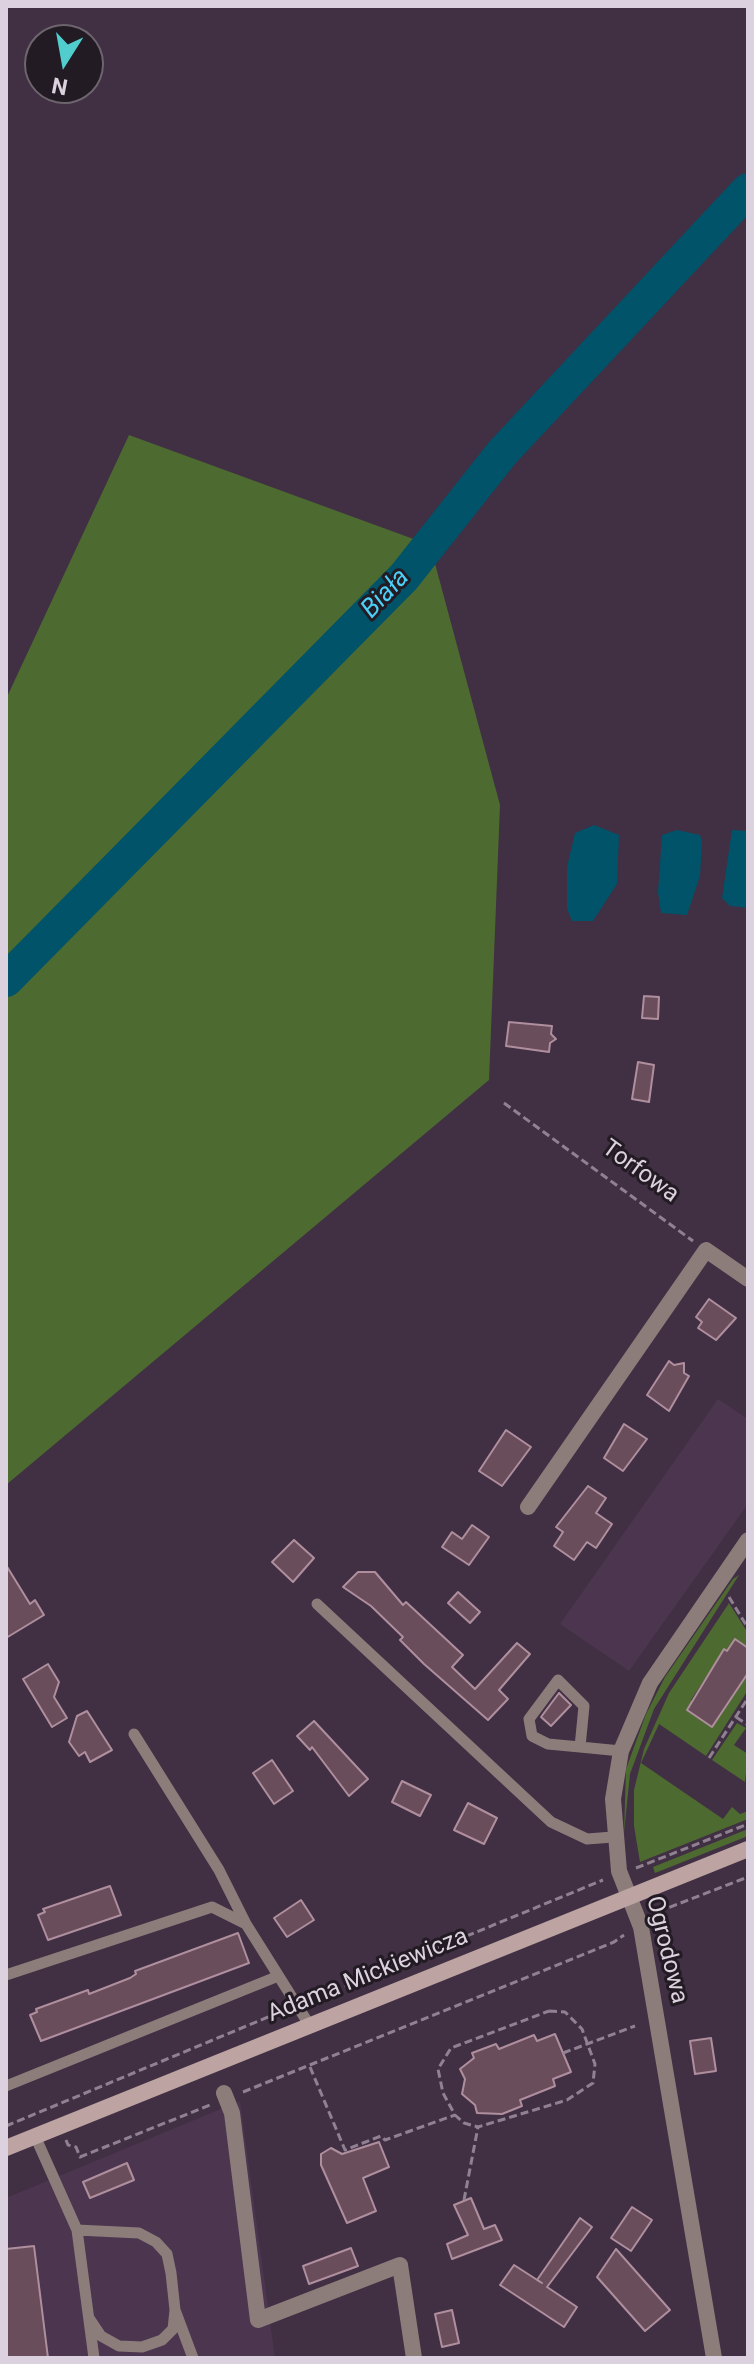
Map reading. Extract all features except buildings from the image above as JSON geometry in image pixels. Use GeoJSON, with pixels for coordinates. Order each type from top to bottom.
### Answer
{"type":"FeatureCollection","features":[{"type":"Feature","properties":{"kind":"main road","name":"Adama Mickiewicza"},"geometry":{"type":"LineString","coordinates":[[6,2148],[748,1849]]}},
{"type":"Feature","properties":{"kind":"street"},"geometry":{"type":"LineString","coordinates":[[528,1507],[706,1250],[748,1279]]}},
{"type":"Feature","properties":{"kind":"street","name":"Ogrodowa"},"geometry":{"type":"LineString","coordinates":[[714,2358],[641,1927],[619,1871],[613,1837],[613,1799],[621,1751],[650,1683],[748,1540]]}},
{"type":"Feature","properties":{"kind":"street"},"geometry":{"type":"LineString","coordinates":[[226,2096],[232,2113],[258,2320],[400,2265],[414,2358]]}},
{"type":"Feature","properties":{"kind":"lane"},"geometry":{"type":"LineString","coordinates":[[317,1604],[551,1822],[587,1839],[613,1837]]}},
{"type":"Feature","properties":{"kind":"lane"},"geometry":{"type":"LineString","coordinates":[[580,1747],[584,1706],[558,1680],[529,1719],[532,1736],[548,1744],[621,1751]]}},
{"type":"Feature","properties":{"kind":"lane"},"geometry":{"type":"LineString","coordinates":[[134,1734],[219,1870],[276,1977],[310,2026]]}},
{"type":"Feature","properties":{"kind":"lane"},"geometry":{"type":"LineString","coordinates":[[6,1975],[212,1907],[246,1924]]}},
{"type":"Feature","properties":{"kind":"lane"},"geometry":{"type":"LineString","coordinates":[[6,2086],[276,1977]]}},
{"type":"Feature","properties":{"kind":"lane"},"geometry":{"type":"LineString","coordinates":[[35,2136],[77,2230],[94,2358]]}},
{"type":"Feature","properties":{"kind":"lane"},"geometry":{"type":"LineString","coordinates":[[77,2230],[139,2233],[156,2242],[167,2254],[175,2310],[193,2358]]}},
{"type":"Feature","properties":{"kind":"lane"},"geometry":{"type":"LineString","coordinates":[[89,2318],[101,2336],[119,2346],[142,2347],[162,2340],[173,2329],[175,2310]]}},
{"type":"Feature","properties":{"kind":"path","name":"Torfowa"},"geometry":{"type":"LineString","coordinates":[[504,1103],[706,1250]]}},
{"type":"Feature","properties":{"kind":"path"},"geometry":{"type":"LineString","coordinates":[[724,1601],[735,1587]]}},
{"type":"Feature","properties":{"kind":"path"},"geometry":{"type":"LineString","coordinates":[[729,1596],[748,1628]]}},
{"type":"Feature","properties":{"kind":"path"},"geometry":{"type":"LineString","coordinates":[[709,1758],[748,1698]]}},
{"type":"Feature","properties":{"kind":"path"},"geometry":{"type":"LineString","coordinates":[[736,1717],[748,1725]]}},
{"type":"Feature","properties":{"kind":"path"},"geometry":{"type":"LineString","coordinates":[[6,2126],[591,1887],[619,1871],[638,1867],[748,1824]]}},
{"type":"Feature","properties":{"kind":"path"},"geometry":{"type":"LineString","coordinates":[[656,1902],[662,1899],[665,1909],[748,1877]]}},
{"type":"Feature","properties":{"kind":"path"},"geometry":{"type":"LineString","coordinates":[[52,2106],[68,2145],[76,2147],[80,2157],[614,1942],[641,1927]]}},
{"type":"Feature","properties":{"kind":"path"},"geometry":{"type":"LineString","coordinates":[[549,2011],[565,2012],[582,2029],[595,2064],[593,2083],[567,2100],[478,2127],[464,2123],[455,2115],[443,2093],[438,2069],[451,2048],[549,2011]]}},
{"type":"Feature","properties":{"kind":"path"},"geometry":{"type":"LineString","coordinates":[[563,2053],[635,2026]]}},
{"type":"Feature","properties":{"kind":"path"},"geometry":{"type":"LineString","coordinates":[[309,2066],[345,2150],[381,2136],[385,2140],[455,2115]]}},
{"type":"Feature","properties":{"kind":"path"},"geometry":{"type":"LineString","coordinates":[[464,2200],[478,2127]]}},
{"type":"Feature","properties":{"kind":"shaded area"},"geometry":{"type":"Polygon","coordinates":[[[718,1399],[748,1419],[748,1504],[629,1671],[560,1624],[718,1399]]]}},
{"type":"Feature","properties":{"kind":"shaded area"},"geometry":{"type":"Polygon","coordinates":[[[240,2101],[275,2358],[6,2358],[6,2198],[240,2101]]]}},
{"type":"Feature","properties":{"kind":"green space"},"geometry":{"type":"Polygon","coordinates":[[[129,435],[430,545],[500,805],[489,1080],[6,1485],[6,699],[129,435]]]}},
{"type":"Feature","properties":{"kind":"green space"},"geometry":{"type":"Polygon","coordinates":[[[739,1575],[654,1709],[630,1774],[624,1833],[626,1769],[646,1714],[665,1677],[733,1579],[739,1575]]]}},
{"type":"Feature","properties":{"kind":"green space"},"geometry":{"type":"Polygon","coordinates":[[[729,1603],[748,1633],[748,1648],[736,1639],[727,1651],[724,1650],[691,1700],[712,1727],[746,1676],[748,1690],[706,1756],[659,1724],[641,1763],[723,1819],[732,1807],[740,1814],[748,1811],[748,1819],[640,1862],[634,1826],[634,1790],[644,1749],[669,1693],[729,1603]]]}},
{"type":"Feature","properties":{"kind":"green space"},"geometry":{"type":"Polygon","coordinates":[[[737,1723],[746,1728],[734,1745],[748,1754],[745,1782],[712,1760],[737,1723]]]}},
{"type":"Feature","properties":{"kind":"green space"},"geometry":{"type":"Polygon","coordinates":[[[748,1829],[748,1836],[655,1873],[653,1867],[748,1829]]]}},
{"type":"Feature","properties":{"kind":"water"},"geometry":{"type":"Polygon","coordinates":[[[594,825],[619,835],[617,884],[593,921],[572,921],[567,909],[567,867],[575,833],[594,825]]]}},
{"type":"Feature","properties":{"kind":"water"},"geometry":{"type":"Polygon","coordinates":[[[677,830],[700,835],[702,841],[700,876],[687,915],[661,913],[658,892],[662,835],[677,830]]]}},
{"type":"Feature","properties":{"kind":"water"},"geometry":{"type":"Polygon","coordinates":[[[732,830],[748,831],[748,908],[730,906],[722,898],[732,830]]]}},
{"type":"Feature","properties":{"kind":"waterway","name":"Biała"},"geometry":{"type":"LineString","coordinates":[[6,980],[404,577],[502,453],[748,190]]}}]}
